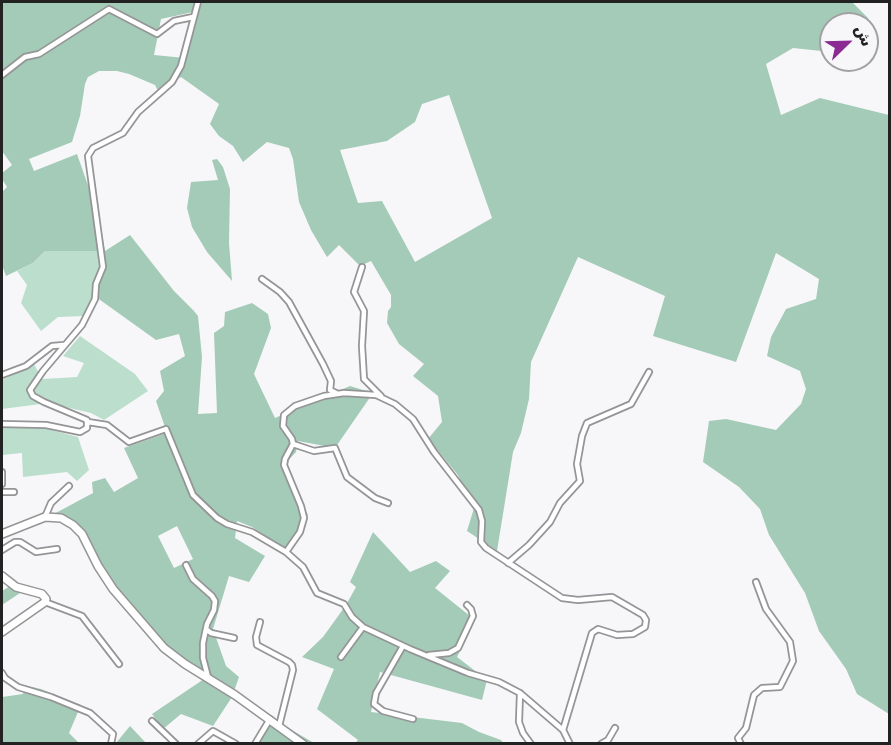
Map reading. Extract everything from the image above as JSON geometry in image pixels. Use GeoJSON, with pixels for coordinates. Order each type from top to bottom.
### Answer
{"type":"FeatureCollection","features":[{"type":"Feature","properties":{"kind":"main road"},"geometry":{"type":"LineString","coordinates":[[2,534],[45,517],[61,518],[78,529],[105,578],[137,618],[169,652],[270,719],[303,744]]}},
{"type":"Feature","properties":{"kind":"main road"},"geometry":{"type":"LineString","coordinates":[[2,576],[16,587],[42,594],[46,599],[45,602],[2,632]]}},
{"type":"Feature","properties":{"kind":"street"},"geometry":{"type":"LineString","coordinates":[[198,2],[181,66],[172,82],[138,112],[123,133],[93,148],[89,153],[103,267],[98,278],[95,300],[76,332],[33,383],[30,390],[33,396],[88,422],[107,424],[129,441],[166,429],[191,490],[201,504],[227,525],[252,532],[286,552],[303,567],[317,594],[344,604],[352,617],[363,627],[403,646],[468,673],[510,687],[520,693],[563,730],[570,744]]}},
{"type":"Feature","properties":{"kind":"street"},"geometry":{"type":"LineString","coordinates":[[2,75],[25,57],[39,54],[110,9],[157,34],[174,21],[193,17]]}},
{"type":"Feature","properties":{"kind":"street"},"geometry":{"type":"LineString","coordinates":[[362,267],[354,292],[364,311],[362,346],[364,379],[382,398]]}},
{"type":"Feature","properties":{"kind":"street"},"geometry":{"type":"LineString","coordinates":[[262,279],[286,297],[323,364],[331,381],[330,390],[339,393]]}},
{"type":"Feature","properties":{"kind":"street"},"geometry":{"type":"LineString","coordinates":[[2,375],[26,366],[52,346],[64,345]]}},
{"type":"Feature","properties":{"kind":"street"},"geometry":{"type":"LineString","coordinates":[[508,563],[550,522],[560,503],[580,481],[577,464],[587,423],[631,404],[649,372]]}},
{"type":"Feature","properties":{"kind":"street"},"geometry":{"type":"LineString","coordinates":[[387,503],[375,498],[347,477],[334,448],[314,452],[293,444],[282,423],[288,412],[295,406],[339,393],[365,393],[400,407],[413,419],[434,452],[479,510],[482,521],[482,542],[486,548],[562,598],[578,600],[612,597],[643,615],[646,620],[645,627],[633,634],[620,635],[598,629],[592,633],[563,730]]}},
{"type":"Feature","properties":{"kind":"street"},"geometry":{"type":"LineString","coordinates":[[2,424],[46,425],[80,432],[87,428],[88,422]]}},
{"type":"Feature","properties":{"kind":"street"},"geometry":{"type":"LineString","coordinates":[[286,552],[300,532],[304,518],[284,465],[293,444]]}},
{"type":"Feature","properties":{"kind":"street"},"geometry":{"type":"LineString","coordinates":[[2,472],[2,484]]}},
{"type":"Feature","properties":{"kind":"street"},"geometry":{"type":"LineString","coordinates":[[45,517],[48,507],[69,486]]}},
{"type":"Feature","properties":{"kind":"street"},"geometry":{"type":"LineString","coordinates":[[2,492],[14,492]]}},
{"type":"Feature","properties":{"kind":"street"},"geometry":{"type":"LineString","coordinates":[[2,549],[15,542],[20,542],[36,552],[57,549]]}},
{"type":"Feature","properties":{"kind":"street"},"geometry":{"type":"LineString","coordinates":[[186,565],[193,579],[215,601],[214,610],[206,629],[203,658],[208,680]]}},
{"type":"Feature","properties":{"kind":"street"},"geometry":{"type":"LineString","coordinates":[[741,744],[738,738],[746,728],[754,695],[762,688],[780,687],[793,661],[790,642],[766,609],[756,582]]}},
{"type":"Feature","properties":{"kind":"street"},"geometry":{"type":"LineString","coordinates":[[45,602],[82,616],[119,664]]}},
{"type":"Feature","properties":{"kind":"street"},"geometry":{"type":"LineString","coordinates":[[427,655],[449,653],[458,648],[473,616],[467,605]]}},
{"type":"Feature","properties":{"kind":"street"},"geometry":{"type":"LineString","coordinates":[[260,622],[255,637],[257,645],[289,662],[293,670],[279,726]]}},
{"type":"Feature","properties":{"kind":"street"},"geometry":{"type":"LineString","coordinates":[[341,657],[363,627]]}},
{"type":"Feature","properties":{"kind":"street"},"geometry":{"type":"LineString","coordinates":[[206,629],[211,633],[234,638]]}},
{"type":"Feature","properties":{"kind":"street"},"geometry":{"type":"LineString","coordinates":[[403,646],[376,693],[374,704],[383,711],[413,719]]}},
{"type":"Feature","properties":{"kind":"street"},"geometry":{"type":"LineString","coordinates":[[2,673],[18,687],[51,697],[90,713],[114,734],[111,744]]}},
{"type":"Feature","properties":{"kind":"street"},"geometry":{"type":"LineString","coordinates":[[520,693],[519,722],[531,744]]}},
{"type":"Feature","properties":{"kind":"street"},"geometry":{"type":"LineString","coordinates":[[255,744],[270,719]]}},
{"type":"Feature","properties":{"kind":"street"},"geometry":{"type":"LineString","coordinates":[[152,721],[176,744]]}},
{"type":"Feature","properties":{"kind":"street"},"geometry":{"type":"LineString","coordinates":[[601,744],[608,740],[615,728]]}},
{"type":"Feature","properties":{"kind":"street"},"geometry":{"type":"LineString","coordinates":[[198,744],[213,731],[236,744]]}},
{"type":"Feature","properties":{"kind":"green space"},"geometry":{"type":"Polygon","coordinates":[[[2,2],[852,2],[862,12],[819,12],[819,51],[793,48],[766,64],[781,115],[820,98],[889,115],[889,714],[857,694],[846,669],[819,631],[805,593],[769,535],[760,509],[739,487],[703,462],[709,421],[726,419],[776,430],[801,404],[806,389],[800,371],[767,356],[771,337],[786,309],[816,299],[819,279],[776,253],[736,362],[653,336],[665,296],[578,257],[531,362],[529,399],[521,433],[513,452],[497,551],[467,531],[474,508],[458,475],[428,439],[442,422],[438,396],[413,376],[424,364],[399,344],[387,323],[391,295],[371,261],[360,266],[339,245],[327,257],[311,230],[299,202],[293,159],[289,148],[267,142],[243,162],[233,146],[219,136],[210,124],[219,104],[181,77],[158,91],[155,85],[129,74],[99,71],[88,77],[85,84],[80,116],[72,142],[29,159],[34,171],[77,154],[99,217],[105,251],[130,235],[174,291],[198,316],[202,357],[198,414],[217,413],[214,333],[224,326],[225,312],[252,303],[268,314],[271,328],[254,374],[275,418],[350,386],[373,393],[335,448],[298,441],[296,452],[283,466],[308,515],[287,550],[252,527],[237,521],[235,538],[265,556],[249,582],[229,576],[213,629],[226,666],[239,677],[232,697],[213,726],[181,714],[163,729],[152,714],[207,677],[170,652],[103,578],[76,529],[52,515],[93,493],[92,482],[105,478],[114,492],[138,478],[124,448],[167,433],[156,401],[164,391],[160,371],[185,356],[179,334],[156,340],[96,297],[104,251],[45,251],[33,263],[6,276],[2,265],[2,192],[7,187],[2,179],[2,173],[12,165],[2,151],[2,2]],[[193,12],[161,19],[154,55],[185,58],[193,12]],[[449,95],[422,104],[415,122],[387,141],[340,150],[358,203],[382,201],[415,262],[492,218],[449,95]],[[177,526],[158,536],[174,568],[193,559],[177,526]]]}},
{"type":"Feature","properties":{"kind":"green space"},"geometry":{"type":"Polygon","coordinates":[[[217,159],[223,167],[230,189],[229,243],[232,281],[207,252],[192,227],[187,208],[191,182],[218,180],[212,160],[217,159]]]}},
{"type":"Feature","properties":{"kind":"green space"},"geometry":{"type":"Polygon","coordinates":[[[45,251],[105,251],[96,297],[84,316],[58,317],[41,331],[21,303],[27,285],[17,271],[33,263],[45,251]]]}},
{"type":"Feature","properties":{"kind":"green space"},"geometry":{"type":"Polygon","coordinates":[[[80,336],[135,374],[148,391],[104,420],[91,413],[48,403],[2,409],[2,380],[34,364],[42,379],[77,377],[84,363],[63,356],[80,336]]]}},
{"type":"Feature","properties":{"kind":"green space"},"geometry":{"type":"Polygon","coordinates":[[[32,425],[78,437],[89,470],[77,481],[67,472],[23,477],[22,453],[2,455],[2,426],[32,425]]]}},
{"type":"Feature","properties":{"kind":"green space"},"geometry":{"type":"Polygon","coordinates":[[[373,532],[410,572],[436,561],[450,571],[435,588],[475,620],[457,657],[487,680],[482,700],[380,672],[371,712],[462,723],[501,740],[503,743],[355,743],[358,740],[317,709],[334,669],[302,657],[323,637],[346,605],[356,587],[350,582],[373,532]]]}},
{"type":"Feature","properties":{"kind":"green space"},"geometry":{"type":"Polygon","coordinates":[[[10,586],[20,593],[2,605],[2,591],[10,586]]]}},
{"type":"Feature","properties":{"kind":"green space"},"geometry":{"type":"Polygon","coordinates":[[[24,685],[41,689],[81,705],[69,733],[79,743],[2,744],[2,697],[23,694],[24,685]]]}},
{"type":"Feature","properties":{"kind":"green space"},"geometry":{"type":"Polygon","coordinates":[[[271,718],[314,743],[256,744],[271,718]]]}},
{"type":"Feature","properties":{"kind":"green space"},"geometry":{"type":"Polygon","coordinates":[[[130,726],[146,743],[116,743],[130,726]]]}}]}
